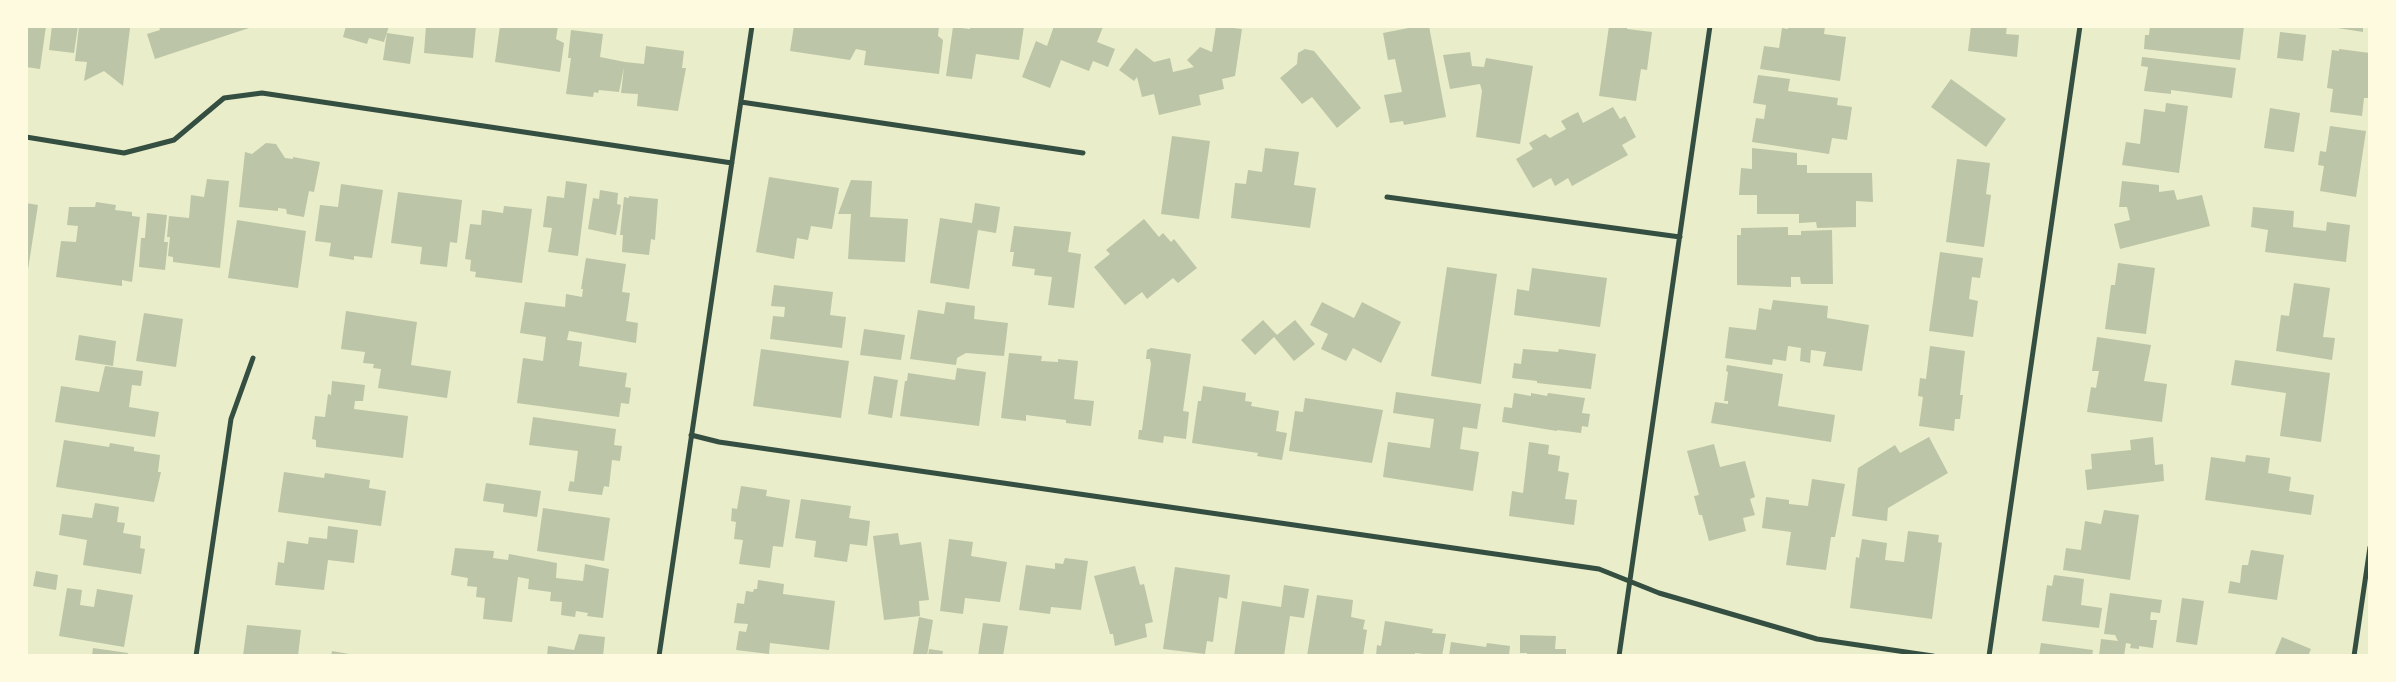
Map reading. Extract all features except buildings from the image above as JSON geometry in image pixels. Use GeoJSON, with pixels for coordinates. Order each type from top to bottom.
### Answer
{"type":"FeatureCollection","features":[{"type":"Feature","properties":{"kind":"street"},"geometry":{"type":"LineString","coordinates":[[659,656],[752,26]]}},
{"type":"Feature","properties":{"kind":"street"},"geometry":{"type":"LineString","coordinates":[[1620,656],[1710,26]]}},
{"type":"Feature","properties":{"kind":"street"},"geometry":{"type":"LineString","coordinates":[[1989,656],[2080,26]]}},
{"type":"Feature","properties":{"kind":"street"},"geometry":{"type":"LineString","coordinates":[[26,137],[124,152],[174,140],[224,98],[262,92],[732,162]]}},
{"type":"Feature","properties":{"kind":"street"},"geometry":{"type":"LineString","coordinates":[[741,102],[1083,152]]}},
{"type":"Feature","properties":{"kind":"street"},"geometry":{"type":"LineString","coordinates":[[1387,197],[1680,238]]}},
{"type":"Feature","properties":{"kind":"street"},"geometry":{"type":"LineString","coordinates":[[196,656],[232,419],[253,358]]}},
{"type":"Feature","properties":{"kind":"street"},"geometry":{"type":"LineString","coordinates":[[691,435],[729,443],[1599,569],[1660,593],[1817,640],[1933,656]]}},
{"type":"Feature","properties":{"kind":"street"},"geometry":{"type":"LineString","coordinates":[[2354,656],[2370,546]]}}]}
